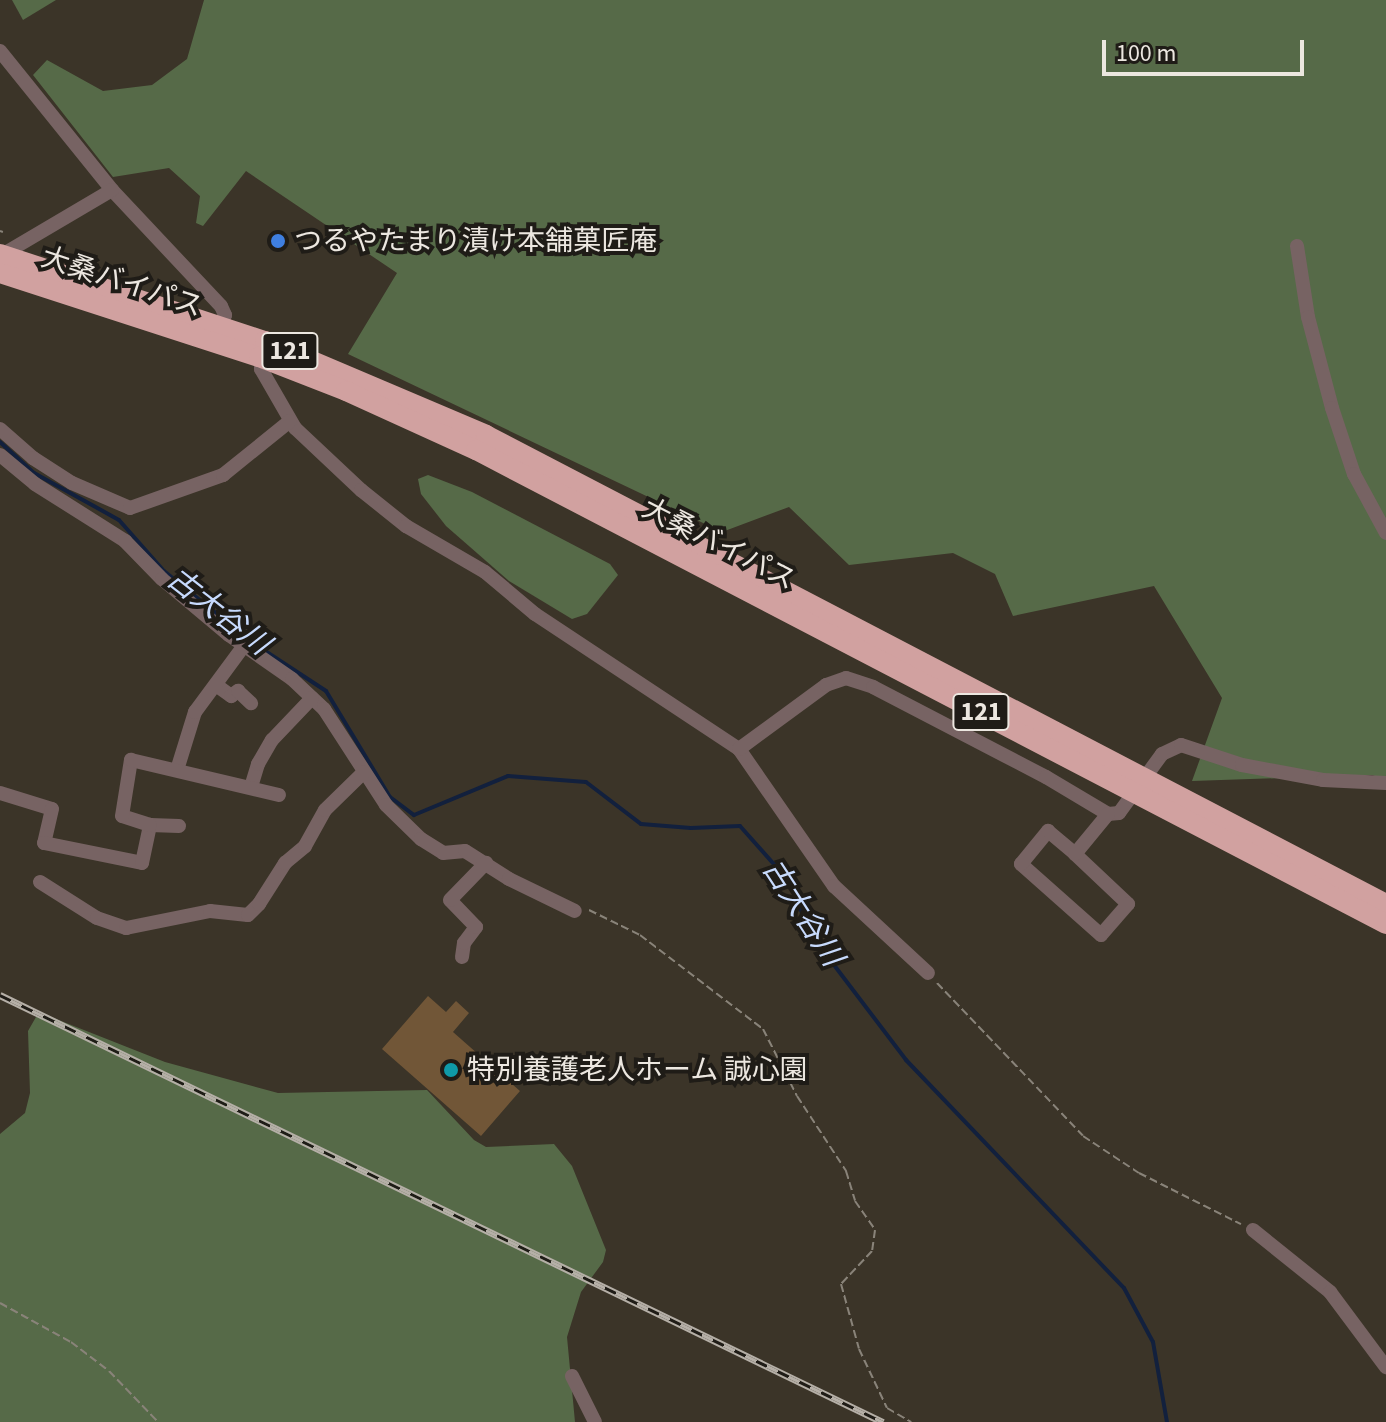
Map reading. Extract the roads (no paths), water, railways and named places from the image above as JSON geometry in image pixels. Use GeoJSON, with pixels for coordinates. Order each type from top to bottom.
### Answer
{"type":"FeatureCollection","features":[{"type":"Feature","properties":{"kind":"highway","name":"大桑バイパス"},"geometry":{"type":"LineString","coordinates":[[1,259],[221,325],[262,349],[405,417],[572,489],[1139,785],[1386,924]]}},
{"type":"Feature","properties":{"kind":"highway","name":"大桑バイパス"},"geometry":{"type":"LineString","coordinates":[[1,259],[262,349]]}},
{"type":"Feature","properties":{"kind":"highway","name":"大桑バイパス"},"geometry":{"type":"LineString","coordinates":[[1139,785],[1386,904]]}},
{"type":"Feature","properties":{"kind":"street"},"geometry":{"type":"LineString","coordinates":[[0,51],[112,190],[221,306],[225,315],[221,325]]}},
{"type":"Feature","properties":{"kind":"street"},"geometry":{"type":"LineString","coordinates":[[1,259],[112,190]]}},
{"type":"Feature","properties":{"kind":"street"},"geometry":{"type":"LineString","coordinates":[[1297,246],[1308,317],[1332,408],[1354,474],[1386,533]]}},
{"type":"Feature","properties":{"kind":"street"},"geometry":{"type":"LineString","coordinates":[[262,349],[261,369],[290,421],[361,490],[406,526],[485,572],[535,614],[739,749],[834,886],[928,973]]}},
{"type":"Feature","properties":{"kind":"street"},"geometry":{"type":"LineString","coordinates":[[0,429],[33,458],[72,483],[130,508],[223,475],[290,421]]}},
{"type":"Feature","properties":{"kind":"street"},"geometry":{"type":"LineString","coordinates":[[0,455],[35,484],[125,541],[162,579],[243,647],[292,679],[324,709],[386,805],[421,839],[443,853],[465,851],[509,879],[575,911]]}},
{"type":"Feature","properties":{"kind":"street"},"geometry":{"type":"LineString","coordinates":[[177,770],[195,712],[243,647]]}},
{"type":"Feature","properties":{"kind":"street"},"geometry":{"type":"LineString","coordinates":[[739,749],[826,685],[846,678],[873,687],[1046,777],[1108,814],[1119,813],[1162,754],[1181,745],[1242,765],[1282,773],[1323,780],[1386,783]]}},
{"type":"Feature","properties":{"kind":"street"},"geometry":{"type":"LineString","coordinates":[[216,685],[231,696],[238,691],[251,703]]}},
{"type":"Feature","properties":{"kind":"street"},"geometry":{"type":"LineString","coordinates":[[251,787],[258,764],[272,740],[312,698]]}},
{"type":"Feature","properties":{"kind":"street"},"geometry":{"type":"LineString","coordinates":[[179,826],[150,825],[122,816],[131,760],[279,795]]}},
{"type":"Feature","properties":{"kind":"street"},"geometry":{"type":"LineString","coordinates":[[40,882],[97,918],[126,928],[210,911],[248,915],[259,904],[285,863],[305,846],[325,810],[364,772]]}},
{"type":"Feature","properties":{"kind":"street"},"geometry":{"type":"LineString","coordinates":[[0,793],[52,809],[44,843],[142,863],[150,825]]}},
{"type":"Feature","properties":{"kind":"street"},"geometry":{"type":"LineString","coordinates":[[1075,854],[1108,814]]}},
{"type":"Feature","properties":{"kind":"street"},"geometry":{"type":"LineString","coordinates":[[1048,831],[1075,854],[1128,904],[1101,935],[1021,864],[1048,831]]}},
{"type":"Feature","properties":{"kind":"street"},"geometry":{"type":"LineString","coordinates":[[462,957],[464,943],[476,927],[450,900],[486,863]]}},
{"type":"Feature","properties":{"kind":"street"},"geometry":{"type":"LineString","coordinates":[[1253,1230],[1330,1292],[1386,1367]]}},
{"type":"Feature","properties":{"kind":"street"},"geometry":{"type":"LineString","coordinates":[[572,1376],[595,1422]]}},
{"type":"Feature","properties":{"kind":"waterway","name":"古大谷川"},"geometry":{"type":"LineString","coordinates":[[0,442],[34,473],[119,520],[164,571],[250,641],[326,691],[390,797],[414,815],[508,776],[586,782],[641,824],[691,828],[740,826],[788,880],[812,936],[906,1060],[1124,1288],[1153,1342],[1167,1422]]}},
{"type":"Feature","properties":{"kind":"railway"},"geometry":{"type":"LineString","coordinates":[[0,995],[883,1422]]}},
{"type":"Feature","properties":{"kind":"place","name":"つるやたまり漬け本舗菓匠庵"},"geometry":{"type":"Point","coordinates":[278,241]}},
{"type":"Feature","properties":{"kind":"place","name":"特別養護老人ホーム 誠心園"},"geometry":{"type":"Point","coordinates":[451,1070]}}]}
